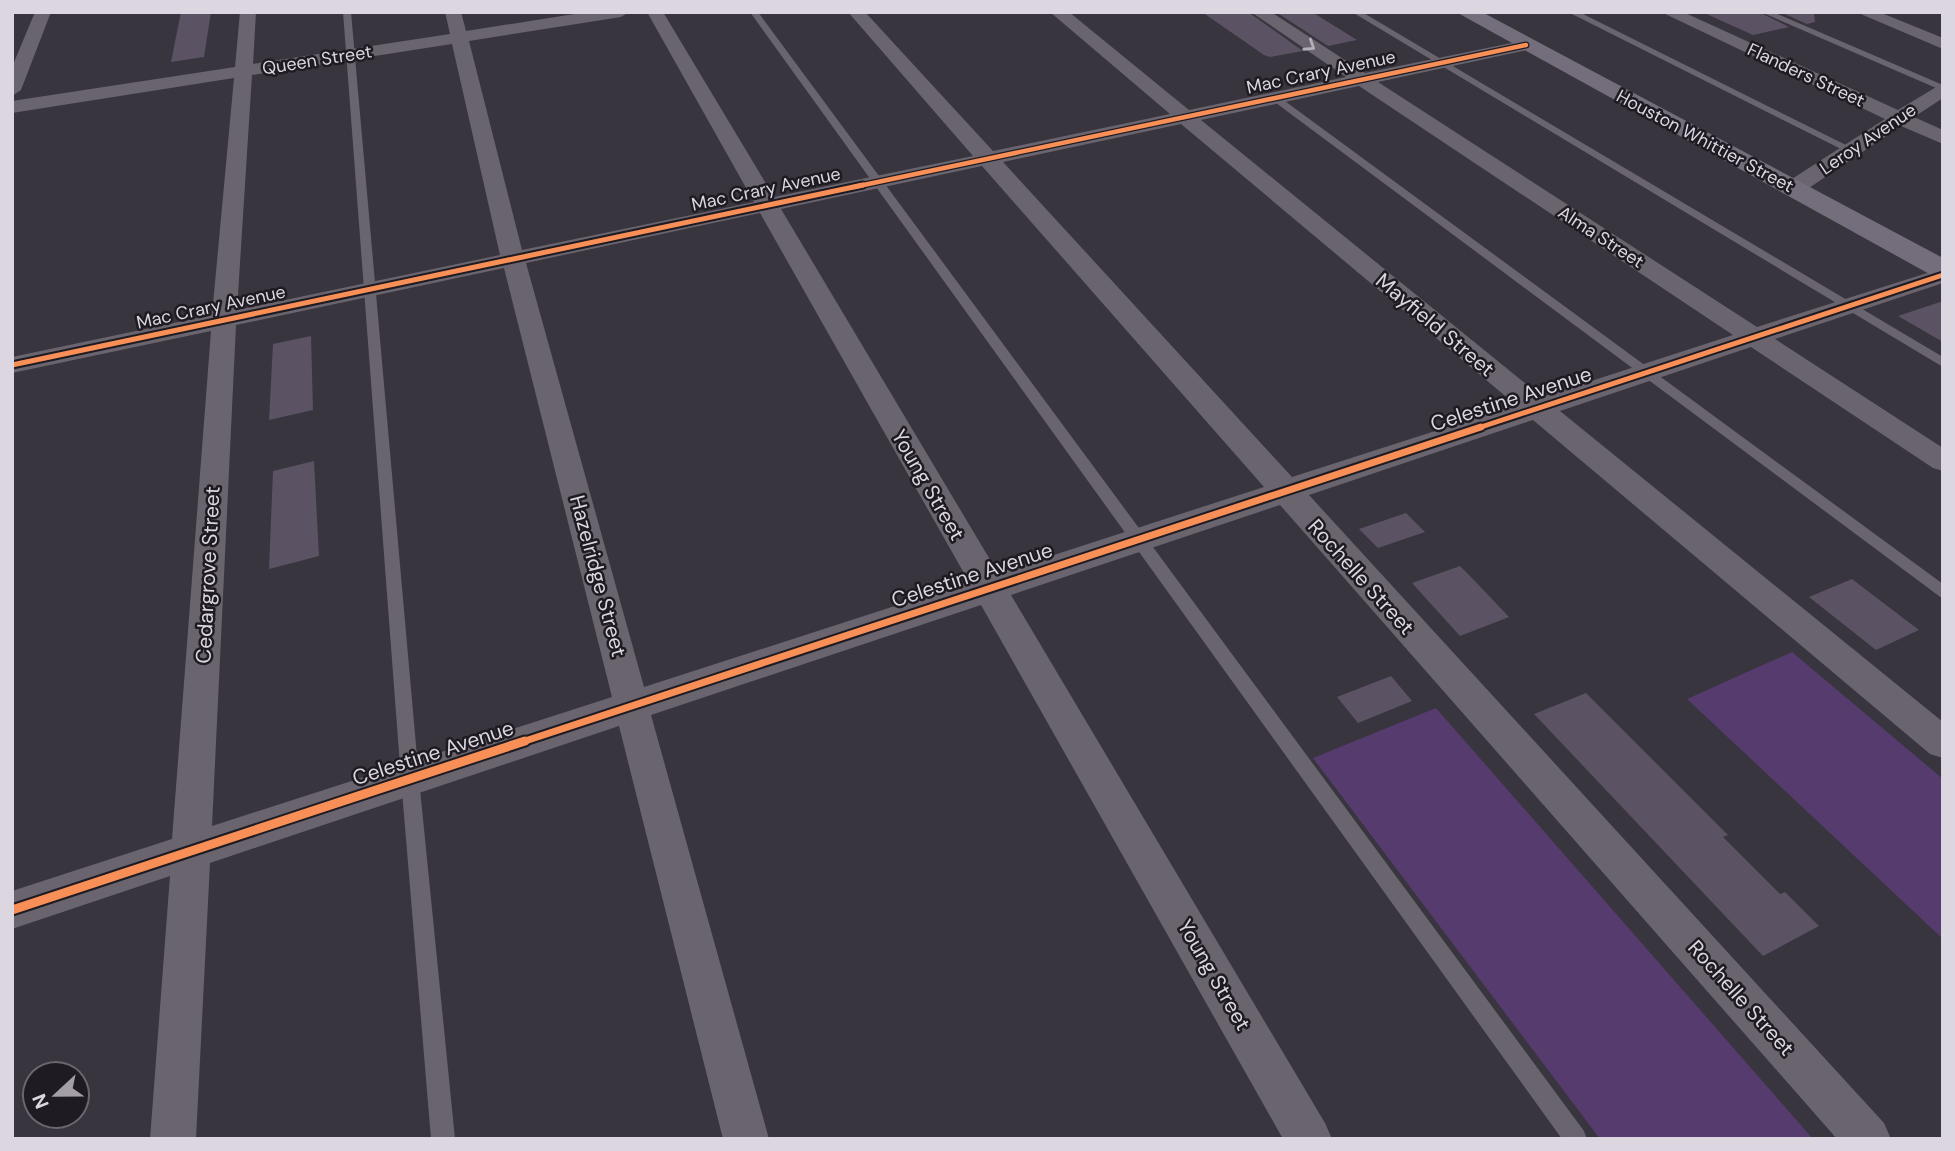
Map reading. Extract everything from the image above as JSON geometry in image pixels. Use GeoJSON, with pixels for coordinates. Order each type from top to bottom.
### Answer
{"type":"FeatureCollection","features":[{"type":"Feature","properties":{"kind":"street"},"geometry":{"type":"LineString","coordinates":[[12,90],[43,12]]}},
{"type":"Feature","properties":{"kind":"street","name":"Cedargrove Street"},"geometry":{"type":"LineString","coordinates":[[173,1139],[223,320],[248,12]]}},
{"type":"Feature","properties":{"kind":"street","name":"Queen Street"},"geometry":{"type":"LineString","coordinates":[[12,107],[351,54],[456,25],[621,12]]}},
{"type":"Feature","properties":{"kind":"street","name":"Young Street"},"geometry":{"type":"LineString","coordinates":[[655,12],[765,206],[1309,1139]]}},
{"type":"Feature","properties":{"kind":"street","name":"Rochelle Street"},"geometry":{"type":"LineString","coordinates":[[856,12],[1283,491],[1868,1139]]}},
{"type":"Feature","properties":{"kind":"street","name":"Mayfield Street"},"geometry":{"type":"LineString","coordinates":[[1058,12],[1943,743]]}},
{"type":"Feature","properties":{"kind":"street","name":"Alma Street"},"geometry":{"type":"LineString","coordinates":[[1259,12],[1943,461]]}},
{"type":"Feature","properties":{"kind":"street","name":"Houston Whittier Street"},"geometry":{"type":"LineString","coordinates":[[1466,12],[1943,270]]}},
{"type":"Feature","properties":{"kind":"street","name":"Flanders Street"},"geometry":{"type":"LineString","coordinates":[[1670,12],[1943,138]]}},
{"type":"Feature","properties":{"kind":"street"},"geometry":{"type":"LineString","coordinates":[[1864,12],[1943,44]]}},
{"type":"Feature","properties":{"kind":"street","name":"Hazelridge Street"},"geometry":{"type":"LineString","coordinates":[[456,25],[513,259],[746,1139]]}},
{"type":"Feature","properties":{"kind":"street","name":"Mac Crary Avenue"},"geometry":{"type":"LineString","coordinates":[[12,365],[1526,45]]}},
{"type":"Feature","properties":{"kind":"street","name":"Leroy Avenue"},"geometry":{"type":"LineString","coordinates":[[1792,189],[1943,89]]}},
{"type":"Feature","properties":{"kind":"street","name":"Celestine Avenue"},"geometry":{"type":"LineString","coordinates":[[12,910],[1943,275]]}},
{"type":"Feature","properties":{"kind":"lane"},"geometry":{"type":"LineString","coordinates":[[347,12],[410,779],[443,1139]]}},
{"type":"Feature","properties":{"kind":"lane"},"geometry":{"type":"LineString","coordinates":[[754,12],[875,182],[1576,1139]]}},
{"type":"Feature","properties":{"kind":"lane"},"geometry":{"type":"LineString","coordinates":[[1356,12],[1943,363]]}},
{"type":"Feature","properties":{"kind":"lane"},"geometry":{"type":"LineString","coordinates":[[1572,12],[1851,150]]}},
{"type":"Feature","properties":{"kind":"lane"},"geometry":{"type":"LineString","coordinates":[[1765,12],[1943,89]]}},
{"type":"Feature","properties":{"kind":"lane"},"geometry":{"type":"LineString","coordinates":[[1275,98],[1943,593]]}},
{"type":"Feature","properties":{"kind":"shaded area"},"geometry":{"type":"Polygon","coordinates":[[[1792,652],[1943,779],[1943,939],[1687,699],[1792,652]]]}},
{"type":"Feature","properties":{"kind":"shaded area"},"geometry":{"type":"Polygon","coordinates":[[[1436,708],[1813,1139],[1600,1139],[1313,758],[1436,708]]]}},
{"type":"Feature","properties":{"kind":"building"},"geometry":{"type":"Polygon","coordinates":[[[181,12],[211,12],[204,57],[171,62],[181,12]]]}},
{"type":"Feature","properties":{"kind":"building"},"geometry":{"type":"Polygon","coordinates":[[[1202,12],[1248,12],[1303,51],[1270,57],[1264,55],[1202,12]]]}},
{"type":"Feature","properties":{"kind":"building"},"geometry":{"type":"Polygon","coordinates":[[[1276,12],[1312,12],[1357,40],[1328,46],[1276,12]]]}},
{"type":"Feature","properties":{"kind":"building"},"geometry":{"type":"Polygon","coordinates":[[[1702,12],[1759,12],[1789,27],[1753,35],[1702,12]]]}},
{"type":"Feature","properties":{"kind":"building"},"geometry":{"type":"Polygon","coordinates":[[[1780,12],[1814,12],[1815,22],[1807,24],[1780,12]]]}},
{"type":"Feature","properties":{"kind":"building"},"geometry":{"type":"Polygon","coordinates":[[[1943,301],[1943,342],[1898,316],[1943,301]]]}},
{"type":"Feature","properties":{"kind":"building"},"geometry":{"type":"Polygon","coordinates":[[[311,336],[313,410],[269,420],[273,344],[311,336]]]}},
{"type":"Feature","properties":{"kind":"building"},"geometry":{"type":"Polygon","coordinates":[[[314,461],[319,556],[269,569],[273,471],[314,461]]]}},
{"type":"Feature","properties":{"kind":"building"},"geometry":{"type":"Polygon","coordinates":[[[1406,513],[1425,532],[1378,548],[1359,529],[1406,513]]]}},
{"type":"Feature","properties":{"kind":"building"},"geometry":{"type":"Polygon","coordinates":[[[1460,566],[1509,617],[1460,636],[1412,583],[1460,566]]]}},
{"type":"Feature","properties":{"kind":"building"},"geometry":{"type":"Polygon","coordinates":[[[1852,579],[1919,630],[1876,650],[1809,597],[1852,579]]]}},
{"type":"Feature","properties":{"kind":"building"},"geometry":{"type":"Polygon","coordinates":[[[1391,676],[1412,701],[1358,723],[1337,697],[1391,676]]]}},
{"type":"Feature","properties":{"kind":"building"},"geometry":{"type":"Polygon","coordinates":[[[1586,693],[1728,835],[1723,837],[1780,894],[1785,892],[1819,926],[1763,956],[1534,714],[1586,693]]]}},
{"type":"Feature","properties":{"kind":"cycle path"},"geometry":{"type":"LineString","coordinates":[[12,365],[1526,45]]}},
{"type":"Feature","properties":{"kind":"cycle path"},"geometry":{"type":"LineString","coordinates":[[12,910],[1943,275]]}}]}
